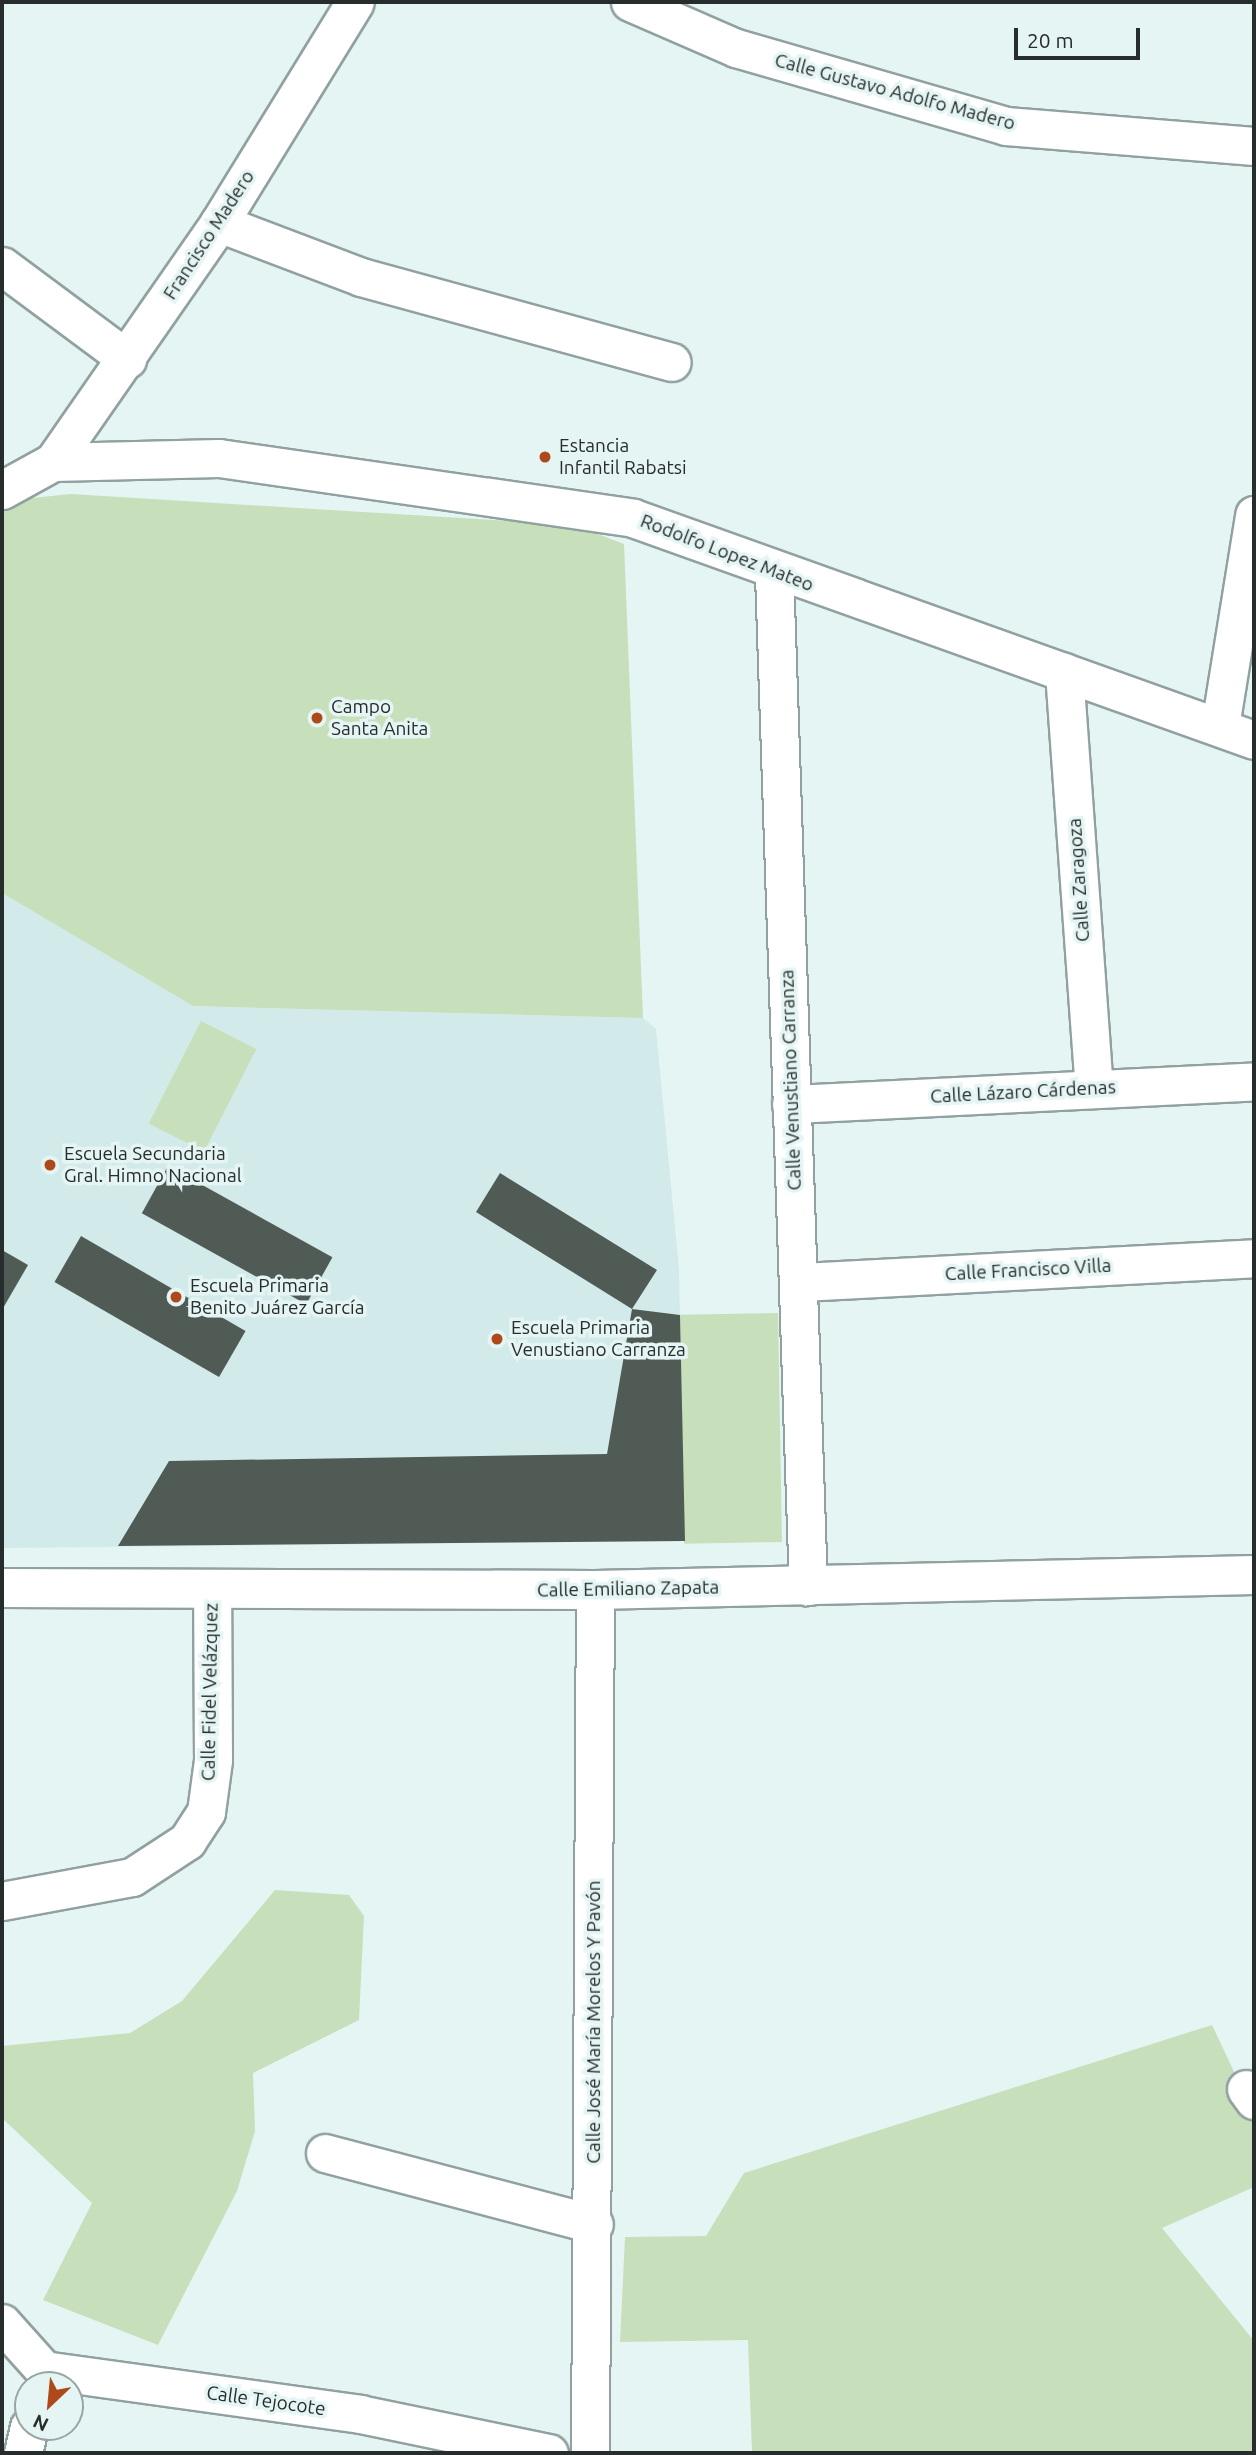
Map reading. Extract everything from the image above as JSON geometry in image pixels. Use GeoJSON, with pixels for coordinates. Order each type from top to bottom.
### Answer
{"type":"FeatureCollection","features":[{"type":"Feature","properties":{"kind":"main road","name":"Calle Emiliano Zapata"},"geometry":{"type":"LineString","coordinates":[[2,1588],[212,1591],[595,1590],[1254,1575]]}},
{"type":"Feature","properties":{"kind":"street","name":"Francisco Madero"},"geometry":{"type":"LineString","coordinates":[[53,462],[219,223],[355,2]]}},
{"type":"Feature","properties":{"kind":"street","name":"Calle Gustavo Adolfo Madero"},"geometry":{"type":"LineString","coordinates":[[630,2],[736,48],[1006,126],[1254,146]]}},
{"type":"Feature","properties":{"kind":"street"},"geometry":{"type":"LineString","coordinates":[[219,223],[361,277],[672,362]]}},
{"type":"Feature","properties":{"kind":"street"},"geometry":{"type":"LineString","coordinates":[[2,265],[127,359]]}},
{"type":"Feature","properties":{"kind":"street","name":"Rodolfo Lopez Mateo"},"geometry":{"type":"LineString","coordinates":[[53,462],[219,458],[633,518],[774,573],[1254,740]]}},
{"type":"Feature","properties":{"kind":"street"},"geometry":{"type":"LineString","coordinates":[[2,490],[53,462]]}},
{"type":"Feature","properties":{"kind":"street"},"geometry":{"type":"LineString","coordinates":[[1220,726],[1254,515]]}},
{"type":"Feature","properties":{"kind":"street","name":"Calle Venustiano Carranza"},"geometry":{"type":"LineString","coordinates":[[774,573],[791,1104],[801,1282],[808,1586]]}},
{"type":"Feature","properties":{"kind":"street","name":"Calle Zaragoza"},"geometry":{"type":"LineString","coordinates":[[1063,672],[1094,1089]]}},
{"type":"Feature","properties":{"kind":"street","name":"Calle Lázaro Cárdenas"},"geometry":{"type":"LineString","coordinates":[[791,1104],[1254,1081]]}},
{"type":"Feature","properties":{"kind":"street","name":"Calle Francisco Villa"},"geometry":{"type":"LineString","coordinates":[[801,1282],[1254,1258]]}},
{"type":"Feature","properties":{"kind":"street","name":"Calle José María Morelos Y Pavón"},"geometry":{"type":"LineString","coordinates":[[590,2453],[594,2224],[595,1590]]}},
{"type":"Feature","properties":{"kind":"street","name":"Calle Fidel Velázquez"},"geometry":{"type":"LineString","coordinates":[[2,1901],[132,1877],[187,1841],[206,1812],[213,1760],[212,1591]]}},
{"type":"Feature","properties":{"kind":"street"},"geometry":{"type":"LineString","coordinates":[[325,2153],[594,2224]]}},
{"type":"Feature","properties":{"kind":"street","name":"Calle Tejocote"},"geometry":{"type":"LineString","coordinates":[[2,2323],[38,2371]]}},
{"type":"Feature","properties":{"kind":"street","name":"Calle Tejocote"},"geometry":{"type":"LineString","coordinates":[[84,2382],[360,2414],[549,2453]]}},
{"type":"Feature","properties":{"kind":"shaded area"},"geometry":{"type":"Polygon","coordinates":[[[2,893],[193,1006],[643,1018],[656,1029],[679,1269],[685,1541],[2,1548],[2,893]]]}},
{"type":"Feature","properties":{"kind":"green space","name":"Campo Santa Anita"},"geometry":{"type":"Polygon","coordinates":[[[71,494],[574,525],[624,544],[643,1018],[193,1006],[2,893],[2,501],[71,494]]]}},
{"type":"Feature","properties":{"kind":"green space"},"geometry":{"type":"Polygon","coordinates":[[[201,1021],[256,1049],[204,1152],[149,1123],[201,1021]]]}},
{"type":"Feature","properties":{"kind":"green space"},"geometry":{"type":"Polygon","coordinates":[[[778,1313],[782,1542],[684,1544],[680,1315],[778,1313]]]}},
{"type":"Feature","properties":{"kind":"green space"},"geometry":{"type":"Polygon","coordinates":[[[275,1890],[349,1895],[364,1916],[359,2020],[253,2073],[255,2131],[237,2191],[158,2345],[43,2300],[92,2203],[2,2118],[2,2046],[130,2033],[182,2001],[275,1890]]]}},
{"type":"Feature","properties":{"kind":"green space"},"geometry":{"type":"Polygon","coordinates":[[[1212,2025],[1254,2114],[1254,2187],[1162,2228],[1254,2341],[1254,2453],[752,2453],[748,2340],[620,2342],[625,2237],[706,2236],[744,2173],[1212,2025]]]}},
{"type":"Feature","properties":{"kind":"building"},"geometry":{"type":"Polygon","coordinates":[[[168,1166],[332,1257],[306,1304],[142,1213],[168,1166]]]}},
{"type":"Feature","properties":{"kind":"building"},"geometry":{"type":"Polygon","coordinates":[[[500,1173],[657,1270],[632,1309],[476,1212],[500,1173]]]}},
{"type":"Feature","properties":{"kind":"building"},"geometry":{"type":"Polygon","coordinates":[[[81,1236],[246,1331],[219,1377],[54,1282],[81,1236]]]}},
{"type":"Feature","properties":{"kind":"building"},"geometry":{"type":"Polygon","coordinates":[[[2,1250],[28,1265],[2,1310],[2,1250]]]}},
{"type":"Feature","properties":{"kind":"building"},"geometry":{"type":"Polygon","coordinates":[[[632,1309],[680,1315],[685,1541],[118,1546],[169,1461],[607,1454],[632,1309]]]}},
{"type":"Feature","properties":{"kind":"place","name":"Estancia Infantil Rabatsi"},"geometry":{"type":"Point","coordinates":[545,457]}},
{"type":"Feature","properties":{"kind":"place","name":"Campo Santa Anita"},"geometry":{"type":"Point","coordinates":[317,718]}},
{"type":"Feature","properties":{"kind":"place","name":"Escuela Secundaria Gral. Himno Nacional"},"geometry":{"type":"Point","coordinates":[50,1165]}},
{"type":"Feature","properties":{"kind":"place","name":"Escuela Primaria Benito Juárez García"},"geometry":{"type":"Point","coordinates":[176,1297]}},
{"type":"Feature","properties":{"kind":"place","name":"Escuela Primaria Venustiano Carranza"},"geometry":{"type":"Point","coordinates":[497,1339]}}]}
